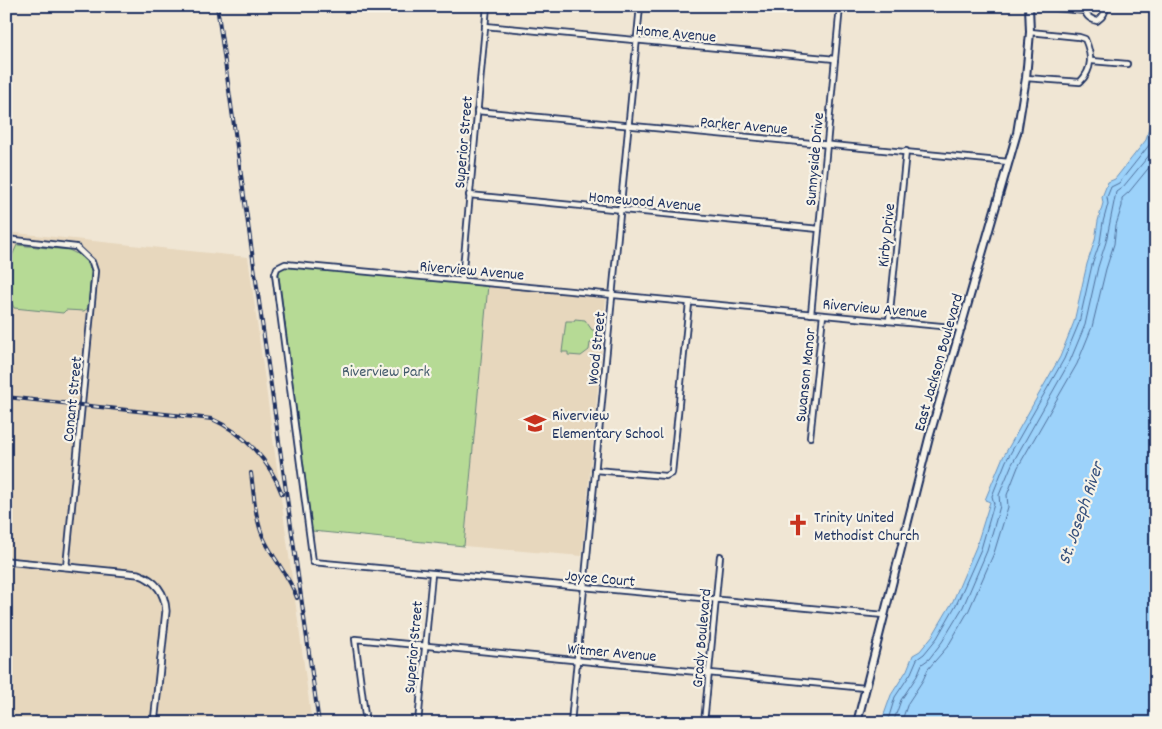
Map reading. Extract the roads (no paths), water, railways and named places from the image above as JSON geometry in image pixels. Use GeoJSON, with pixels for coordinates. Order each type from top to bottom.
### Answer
{"type":"FeatureCollection","features":[{"type":"Feature","properties":{"kind":"main road","name":"East Jackson Boulevard"},"geometry":{"type":"LineString","coordinates":[[857,723],[929,438],[1009,162],[1022,107],[1026,78],[1030,32],[1029,6]]}},
{"type":"Feature","properties":{"kind":"street","name":"Superior Street"},"geometry":{"type":"LineString","coordinates":[[462,280],[487,6]]}},
{"type":"Feature","properties":{"kind":"street","name":"Wood Street"},"geometry":{"type":"LineString","coordinates":[[571,723],[640,6]]}},
{"type":"Feature","properties":{"kind":"street","name":"Sunnyside Drive"},"geometry":{"type":"LineString","coordinates":[[810,314],[840,6]]}},
{"type":"Feature","properties":{"kind":"street"},"geometry":{"type":"LineString","coordinates":[[1037,6],[1086,8],[1091,19],[1097,21],[1102,18],[1106,11],[1106,6]]}},
{"type":"Feature","properties":{"kind":"street","name":"Home Avenue"},"geometry":{"type":"LineString","coordinates":[[485,26],[835,59]]}},
{"type":"Feature","properties":{"kind":"street"},"geometry":{"type":"LineString","coordinates":[[1026,78],[1080,82],[1086,76],[1092,61],[1085,39],[1079,36],[1030,32]]}},
{"type":"Feature","properties":{"kind":"street"},"geometry":{"type":"LineString","coordinates":[[1092,61],[1127,64]]}},
{"type":"Feature","properties":{"kind":"street","name":"Parker Avenue"},"geometry":{"type":"LineString","coordinates":[[478,111],[1009,162]]}},
{"type":"Feature","properties":{"kind":"street","name":"Kirby Drive"},"geometry":{"type":"LineString","coordinates":[[889,321],[906,152]]}},
{"type":"Feature","properties":{"kind":"street","name":"Homewood Avenue"},"geometry":{"type":"LineString","coordinates":[[469,195],[819,229]]}},
{"type":"Feature","properties":{"kind":"street","name":"Conant Street"},"geometry":{"type":"LineString","coordinates":[[6,239],[76,248],[88,257],[95,271],[66,567]]}},
{"type":"Feature","properties":{"kind":"street","name":"Riverview Avenue"},"geometry":{"type":"LineString","coordinates":[[313,562],[275,274],[277,268],[285,264],[962,328]]}},
{"type":"Feature","properties":{"kind":"street"},"geometry":{"type":"LineString","coordinates":[[595,470],[666,476],[672,473],[689,303]]}},
{"type":"Feature","properties":{"kind":"street","name":"Swanson Manor"},"geometry":{"type":"LineString","coordinates":[[810,437],[823,315]]}},
{"type":"Feature","properties":{"kind":"street","name":"Grady Boulevard"},"geometry":{"type":"LineString","coordinates":[[704,723],[720,556]]}},
{"type":"Feature","properties":{"kind":"street"},"geometry":{"type":"LineString","coordinates":[[6,561],[138,574],[148,578],[157,586],[162,592],[165,603],[165,617],[154,723]]}},
{"type":"Feature","properties":{"kind":"street","name":"Joyce Court"},"geometry":{"type":"LineString","coordinates":[[313,562],[884,615]]}},
{"type":"Feature","properties":{"kind":"street","name":"Superior Street"},"geometry":{"type":"LineString","coordinates":[[418,723],[432,574]]}},
{"type":"Feature","properties":{"kind":"street","name":"Witmer Avenue"},"geometry":{"type":"LineString","coordinates":[[366,723],[356,639],[866,688]]}},
{"type":"Feature","properties":{"kind":"water","name":"St. Joseph River"},"geometry":{"type":"Polygon","coordinates":[[[1156,79],[1156,723],[881,723],[891,695],[907,670],[913,655],[920,651],[933,635],[953,601],[976,547],[990,502],[985,500],[1002,459],[1060,357],[1074,322],[1087,264],[1095,240],[1103,203],[1102,197],[1108,182],[1115,179],[1146,140],[1153,111],[1156,79]]]}},
{"type":"Feature","properties":{"kind":"railway"},"geometry":{"type":"LineString","coordinates":[[217,6],[319,723]]}},
{"type":"Feature","properties":{"kind":"railway"},"geometry":{"type":"LineString","coordinates":[[6,397],[212,419],[235,432],[254,449],[270,470],[282,494]]}},
{"type":"Feature","properties":{"kind":"railway"},"geometry":{"type":"LineString","coordinates":[[251,473],[255,507],[261,531],[297,598]]}},
{"type":"Feature","properties":{"kind":"place","name":"Riverview Elementary School"},"geometry":{"type":"Point","coordinates":[535,423]}},
{"type":"Feature","properties":{"kind":"place","name":"Trinity United Methodist Church"},"geometry":{"type":"Point","coordinates":[798,525]}},
{"type":"Feature","properties":{"kind":"park label","name":"Riverview Park"},"geometry":{"type":"Point","coordinates":[386,370]}}]}
